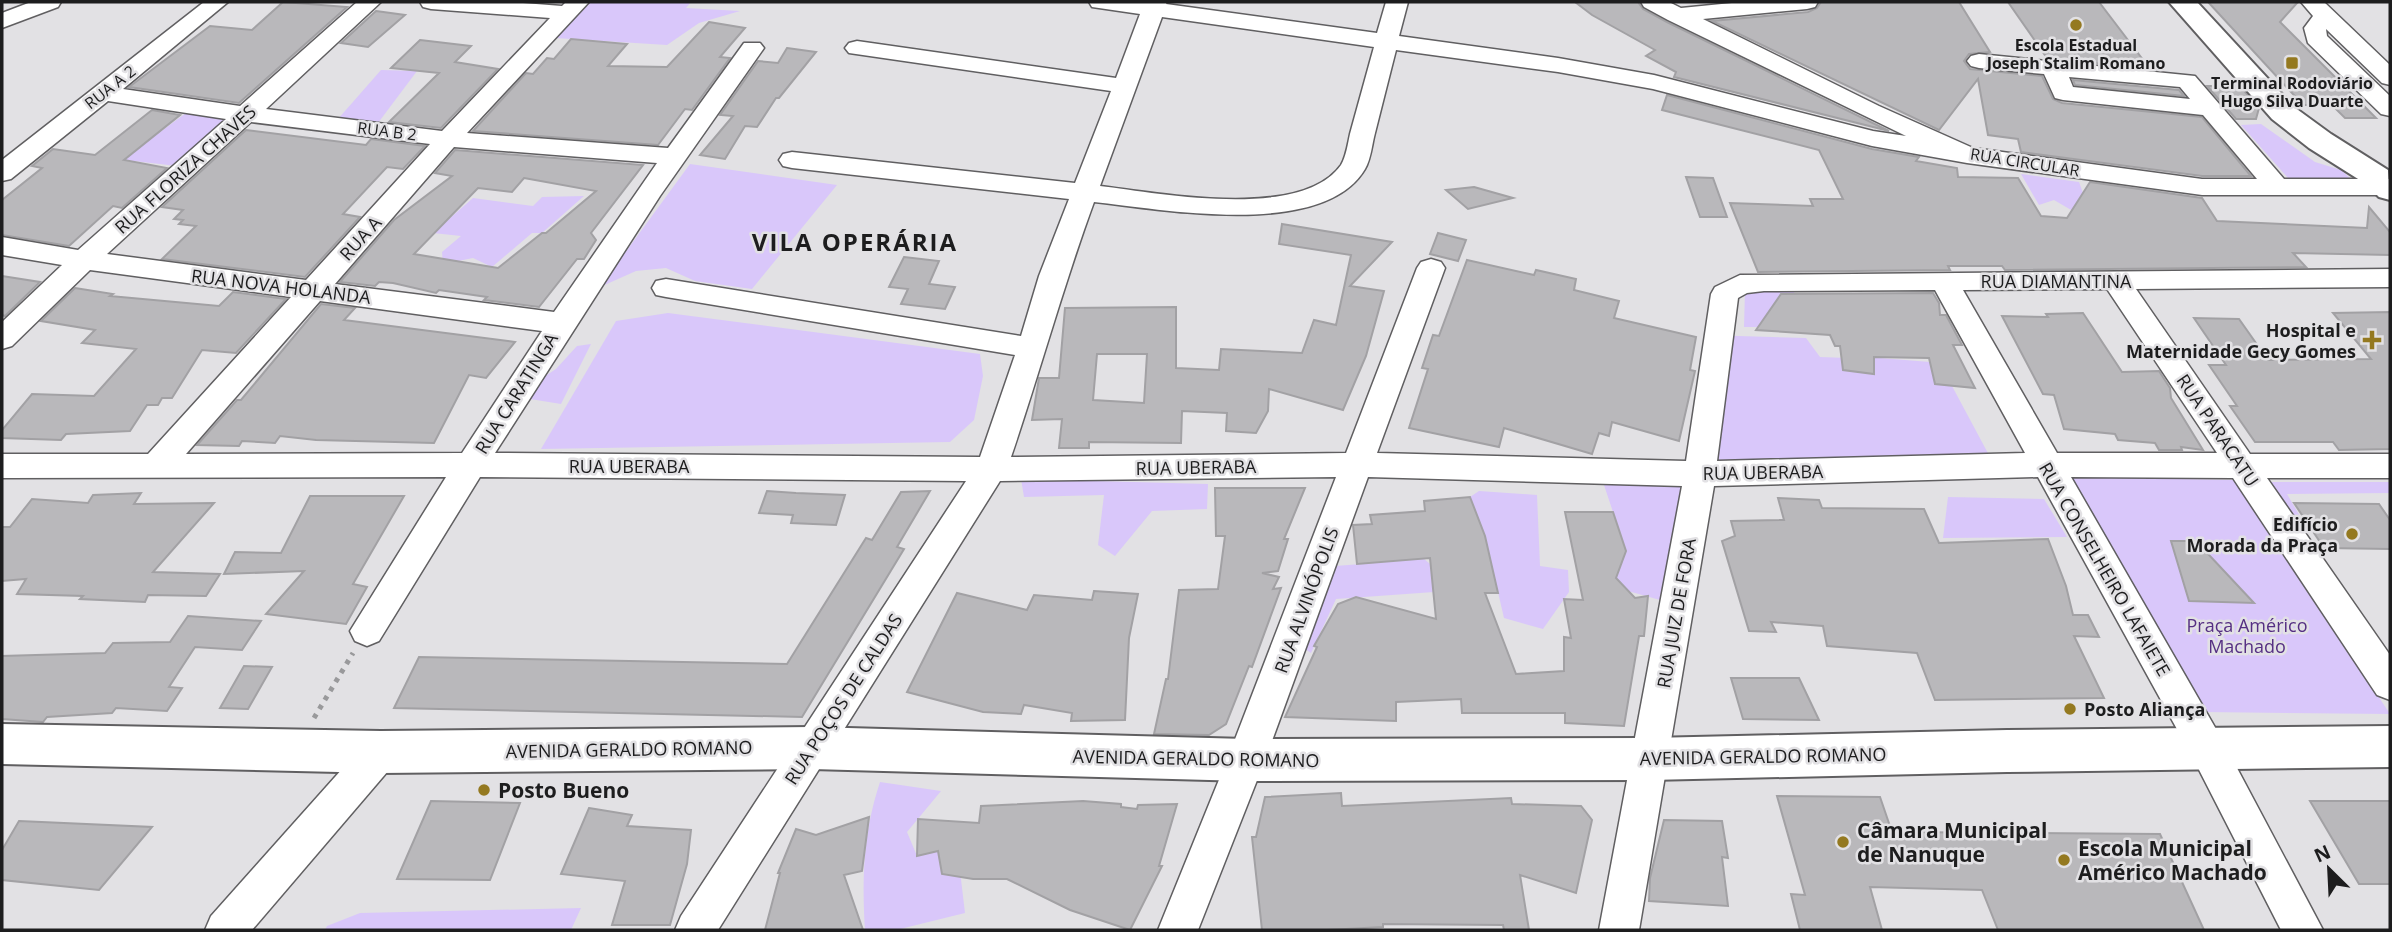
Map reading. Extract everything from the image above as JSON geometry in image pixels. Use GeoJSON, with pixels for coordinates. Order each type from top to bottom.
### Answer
{"type":"FeatureCollection","features":[{"type":"Feature","properties":{"kind":"main road"},"geometry":{"type":"LineString","coordinates":[[2182,2],[2283,113],[2389,188]]}},
{"type":"Feature","properties":{"kind":"main road","name":"AVENIDA GERALDO ROMANO"},"geometry":{"type":"LineString","coordinates":[[2,744],[296,748],[381,752],[812,748],[1246,760],[1650,759],[2390,747]]}},
{"type":"Feature","properties":{"kind":"street"},"geometry":{"type":"LineString","coordinates":[[2,21],[50,2]]}},
{"type":"Feature","properties":{"kind":"street","name":"RUA A 2"},"geometry":{"type":"LineString","coordinates":[[2,173],[218,2]]}},
{"type":"Feature","properties":{"kind":"street","name":"RUA FLORIZA CHAVES"},"geometry":{"type":"LineString","coordinates":[[2,338],[84,260],[370,2]]}},
{"type":"Feature","properties":{"kind":"street"},"geometry":{"type":"LineString","coordinates":[[431,2],[572,8]]}},
{"type":"Feature","properties":{"kind":"street"},"geometry":{"type":"LineString","coordinates":[[1100,2],[1154,6],[1558,65],[1654,82],[1872,138],[1967,155]]}},
{"type":"Feature","properties":{"kind":"street"},"geometry":{"type":"LineString","coordinates":[[792,160],[1214,207],[1272,207],[1311,199],[1338,183],[1354,167],[1397,2]]}},
{"type":"Feature","properties":{"kind":"street","name":"RUA CIRCULAR"},"geometry":{"type":"LineString","coordinates":[[1652,2],[1870,111],[1967,155],[2202,187],[2389,188]]}},
{"type":"Feature","properties":{"kind":"street"},"geometry":{"type":"LineString","coordinates":[[1675,15],[1807,2]]}},
{"type":"Feature","properties":{"kind":"street","name":"RUA POÇOS DE CALDAS"},"geometry":{"type":"LineString","coordinates":[[695,930],[991,469],[1053,276],[1154,6]]}},
{"type":"Feature","properties":{"kind":"street","name":"RUA A"},"geometry":{"type":"LineString","coordinates":[[157,465],[449,139],[572,8]]}},
{"type":"Feature","properties":{"kind":"street"},"geometry":{"type":"LineString","coordinates":[[2319,8],[2390,78]]}},
{"type":"Feature","properties":{"kind":"street"},"geometry":{"type":"LineString","coordinates":[[2319,8],[2316,38],[2390,109]]}},
{"type":"Feature","properties":{"kind":"street","name":"RUA CARATINGA"},"geometry":{"type":"LineString","coordinates":[[367,631],[560,323],[672,156],[752,48]]}},
{"type":"Feature","properties":{"kind":"street"},"geometry":{"type":"LineString","coordinates":[[857,48],[1124,86]]}},
{"type":"Feature","properties":{"kind":"street"},"geometry":{"type":"LineString","coordinates":[[1979,61],[2187,81],[2279,189]]}},
{"type":"Feature","properties":{"kind":"street"},"geometry":{"type":"LineString","coordinates":[[2054,69],[2063,93],[2211,109]]}},
{"type":"Feature","properties":{"kind":"street","name":"RUA B 2"},"geometry":{"type":"LineString","coordinates":[[103,93],[244,114],[449,139],[672,156]]}},
{"type":"Feature","properties":{"kind":"street","name":"RUA NOVA HOLANDA"},"geometry":{"type":"LineString","coordinates":[[2,246],[84,260],[560,323]]}},
{"type":"Feature","properties":{"kind":"street","name":"RUA ALVINÓPOLIS"},"geometry":{"type":"LineString","coordinates":[[1178,930],[1246,760],[1431,268]]}},
{"type":"Feature","properties":{"kind":"street","name":"RUA DIAMANTINA"},"geometry":{"type":"LineString","coordinates":[[1725,294],[1740,284],[1764,282],[2116,282],[2390,278]]}},
{"type":"Feature","properties":{"kind":"street","name":"RUA CONSELHEIRO LAFAIETE"},"geometry":{"type":"LineString","coordinates":[[1944,282],[2207,748],[2303,930]]}},
{"type":"Feature","properties":{"kind":"street","name":"RUA PARACATU"},"geometry":{"type":"LineString","coordinates":[[2116,282],[2390,684]]}},
{"type":"Feature","properties":{"kind":"street"},"geometry":{"type":"LineString","coordinates":[[666,288],[1032,348]]}},
{"type":"Feature","properties":{"kind":"street","name":"RUA JUIZ DE FORA"},"geometry":{"type":"LineString","coordinates":[[1619,930],[1700,474],[1725,294]]}},
{"type":"Feature","properties":{"kind":"street","name":"RUA UBERABA"},"geometry":{"type":"LineString","coordinates":[[2,466],[471,465],[991,469],[1356,465],[1700,474],[2046,465],[2390,466]]}},
{"type":"Feature","properties":{"kind":"street"},"geometry":{"type":"LineString","coordinates":[[225,930],[381,752]]}},
{"type":"Feature","properties":{"kind":"path"},"geometry":{"type":"LineString","coordinates":[[296,748],[367,631]]}},
{"type":"Feature","properties":{"kind":"green space"},"geometry":{"type":"Polygon","coordinates":[[[591,2],[691,2],[686,8],[740,11],[699,23],[667,45],[555,38],[591,2]]]}},
{"type":"Feature","properties":{"kind":"green space"},"geometry":{"type":"Polygon","coordinates":[[[381,70],[417,71],[378,123],[338,119],[381,70]]]}},
{"type":"Feature","properties":{"kind":"green space"},"geometry":{"type":"Polygon","coordinates":[[[186,113],[229,118],[177,166],[134,161],[79,201],[112,142],[141,146],[186,113]]]}},
{"type":"Feature","properties":{"kind":"green space"},"geometry":{"type":"Polygon","coordinates":[[[2261,124],[2315,162],[2341,170],[2350,178],[2288,178],[2241,125],[2261,124]]]}},
{"type":"Feature","properties":{"kind":"green space"},"geometry":{"type":"Polygon","coordinates":[[[690,164],[837,185],[752,289],[695,281],[666,268],[636,271],[600,287],[690,164]]]}},
{"type":"Feature","properties":{"kind":"green space"},"geometry":{"type":"Polygon","coordinates":[[[2021,174],[2079,182],[2083,193],[2101,200],[2078,214],[2054,200],[2039,205],[2021,174]]]}},
{"type":"Feature","properties":{"kind":"green space"},"geometry":{"type":"Polygon","coordinates":[[[584,196],[542,233],[532,233],[492,267],[473,258],[443,264],[442,252],[461,236],[433,233],[473,198],[533,206],[542,197],[584,196]]]}},
{"type":"Feature","properties":{"kind":"green space"},"geometry":{"type":"Polygon","coordinates":[[[1792,287],[1796,297],[1778,298],[1758,327],[1744,327],[1745,291],[1792,287]]]}},
{"type":"Feature","properties":{"kind":"green space"},"geometry":{"type":"Polygon","coordinates":[[[668,313],[980,354],[983,376],[974,420],[950,442],[541,449],[616,321],[668,313]]]}},
{"type":"Feature","properties":{"kind":"green space"},"geometry":{"type":"Polygon","coordinates":[[[1856,318],[1897,354],[1880,358],[1930,362],[1935,383],[1952,386],[1990,457],[1709,465],[1705,335],[1806,338],[1820,357],[1875,359],[1856,318]]]}},
{"type":"Feature","properties":{"kind":"green space"},"geometry":{"type":"Polygon","coordinates":[[[591,344],[561,404],[530,399],[536,382],[556,369],[577,346],[591,344]]]}},
{"type":"Feature","properties":{"kind":"green space","name":"Praça Américo Machado"},"geometry":{"type":"Polygon","coordinates":[[[2070,477],[2235,480],[2390,714],[2203,712],[2070,477]]]}},
{"type":"Feature","properties":{"kind":"green space"},"geometry":{"type":"Polygon","coordinates":[[[1021,479],[1208,484],[1207,509],[1152,511],[1115,556],[1098,545],[1104,495],[1024,497],[1021,479]]]}},
{"type":"Feature","properties":{"kind":"green space"},"geometry":{"type":"Polygon","coordinates":[[[1602,479],[1691,479],[1660,600],[1628,591],[1616,578],[1626,551],[1602,479]]]}},
{"type":"Feature","properties":{"kind":"green space"},"geometry":{"type":"Polygon","coordinates":[[[2270,482],[2390,482],[2390,493],[2287,494],[2301,518],[2294,519],[2270,482]]]}},
{"type":"Feature","properties":{"kind":"green space"},"geometry":{"type":"Polygon","coordinates":[[[1479,491],[1537,495],[1540,566],[1568,570],[1569,592],[1543,629],[1504,618],[1485,536],[1470,497],[1479,491]]]}},
{"type":"Feature","properties":{"kind":"green space"},"geometry":{"type":"Polygon","coordinates":[[[1948,497],[2044,499],[2067,537],[1943,538],[1948,497]]]}},
{"type":"Feature","properties":{"kind":"green space"},"geometry":{"type":"Polygon","coordinates":[[[1424,559],[1430,564],[1434,592],[1336,599],[1311,653],[1295,642],[1323,567],[1424,559]]]}},
{"type":"Feature","properties":{"kind":"green space"},"geometry":{"type":"Polygon","coordinates":[[[880,782],[941,791],[907,832],[917,856],[938,851],[960,871],[965,913],[896,930],[865,930],[865,856],[870,820],[880,782]]]}},
{"type":"Feature","properties":{"kind":"green space"},"geometry":{"type":"Polygon","coordinates":[[[581,908],[571,930],[325,930],[327,926],[360,913],[581,908]]]}},
{"type":"Feature","properties":{"kind":"building"},"geometry":{"type":"Polygon","coordinates":[[[283,2],[347,7],[239,103],[129,87],[210,26],[252,30],[283,2]]]}},
{"type":"Feature","properties":{"kind":"building"},"geometry":{"type":"Polygon","coordinates":[[[1575,2],[1638,2],[1643,9],[1667,22],[1889,131],[1674,77],[1676,72],[1646,56],[1655,50],[1592,15],[1575,2]]]}},
{"type":"Feature","properties":{"kind":"building"},"geometry":{"type":"Polygon","coordinates":[[[1821,2],[1959,2],[1990,52],[1969,54],[1964,61],[1970,69],[2042,76],[2053,99],[2062,103],[2202,117],[2251,176],[2202,176],[2021,152],[2018,139],[1988,135],[1978,79],[1939,130],[1712,21],[1808,12],[1817,8],[1821,2]]]}},
{"type":"Feature","properties":{"kind":"building"},"geometry":{"type":"Polygon","coordinates":[[[2008,2],[2099,2],[2150,69],[2047,58],[2008,2]]]}},
{"type":"Feature","properties":{"kind":"building","name":"Terminal Rodoviário Hugo Silva Duarte"},"geometry":{"type":"Polygon","coordinates":[[[2208,2],[2298,2],[2280,22],[2376,118],[2345,118],[2332,105],[2303,105],[2208,2]]]}},
{"type":"Feature","properties":{"kind":"building"},"geometry":{"type":"Polygon","coordinates":[[[376,11],[405,15],[368,47],[341,43],[376,11]]]}},
{"type":"Feature","properties":{"kind":"building"},"geometry":{"type":"Polygon","coordinates":[[[709,22],[745,28],[720,57],[730,58],[692,110],[685,109],[658,145],[473,131],[526,73],[533,74],[547,58],[554,59],[571,39],[627,44],[608,66],[667,67],[709,22]]]}},
{"type":"Feature","properties":{"kind":"building"},"geometry":{"type":"Polygon","coordinates":[[[420,40],[471,46],[455,62],[498,69],[441,128],[389,122],[439,73],[391,68],[420,40]]]}},
{"type":"Feature","properties":{"kind":"building"},"geometry":{"type":"Polygon","coordinates":[[[787,48],[816,52],[779,98],[776,98],[757,127],[745,126],[725,159],[700,155],[733,116],[720,115],[758,61],[778,63],[787,48]]]}},
{"type":"Feature","properties":{"kind":"building"},"geometry":{"type":"Polygon","coordinates":[[[2073,80],[2179,90],[2184,96],[2075,85],[2073,80]]]}},
{"type":"Feature","properties":{"kind":"building"},"geometry":{"type":"Polygon","coordinates":[[[2207,86],[2240,86],[2259,108],[2256,119],[2236,119],[2207,86]]]}},
{"type":"Feature","properties":{"kind":"building"},"geometry":{"type":"Polygon","coordinates":[[[1667,95],[1872,149],[1919,157],[1916,161],[1957,168],[1958,177],[2018,178],[2041,216],[2067,218],[2090,182],[2202,198],[2217,221],[2367,228],[2369,207],[2390,232],[2390,255],[2293,253],[2306,267],[2005,270],[2002,266],[1948,266],[1950,270],[1758,272],[1730,203],[1813,206],[1810,199],[1843,199],[1819,150],[1662,110],[1667,95]]]}},
{"type":"Feature","properties":{"kind":"building"},"geometry":{"type":"Polygon","coordinates":[[[152,110],[180,115],[124,160],[167,168],[122,208],[113,206],[69,246],[2,235],[2,200],[42,168],[32,166],[53,149],[95,155],[152,110]]]}},
{"type":"Feature","properties":{"kind":"building"},"geometry":{"type":"Polygon","coordinates":[[[246,130],[366,145],[371,139],[425,146],[403,169],[387,167],[343,214],[360,217],[305,277],[162,259],[196,226],[179,224],[183,220],[174,219],[183,210],[162,207],[246,130]]]}},
{"type":"Feature","properties":{"kind":"building"},"geometry":{"type":"Polygon","coordinates":[[[455,150],[643,165],[591,233],[596,240],[584,259],[577,259],[539,307],[484,300],[487,297],[439,290],[436,293],[393,283],[379,282],[375,286],[340,282],[394,220],[452,176],[435,173],[455,150]],[[524,178],[512,192],[478,188],[414,254],[498,268],[542,233],[546,233],[596,191],[524,178]]]}},
{"type":"Feature","properties":{"kind":"building"},"geometry":{"type":"Polygon","coordinates":[[[1686,177],[1713,178],[1727,217],[1700,217],[1686,177]]]}},
{"type":"Feature","properties":{"kind":"building"},"geometry":{"type":"Polygon","coordinates":[[[1474,187],[1513,198],[1468,209],[1446,190],[1474,187]]]}},
{"type":"Feature","properties":{"kind":"building"},"geometry":{"type":"Polygon","coordinates":[[[1282,224],[1392,242],[1350,286],[1384,291],[1366,356],[1343,410],[1269,389],[1268,411],[1256,433],[1226,431],[1227,413],[1182,411],[1181,443],[1089,442],[1089,448],[1059,448],[1062,419],[1032,420],[1039,378],[1059,378],[1065,308],[1176,307],[1176,368],[1219,370],[1221,349],[1302,353],[1314,320],[1336,325],[1351,255],[1279,244],[1282,224]],[[1097,354],[1093,400],[1144,403],[1147,354],[1097,354]]]}},
{"type":"Feature","properties":{"kind":"building"},"geometry":{"type":"Polygon","coordinates":[[[1438,233],[1466,240],[1458,261],[1430,254],[1438,233]]]}},
{"type":"Feature","properties":{"kind":"building"},"geometry":{"type":"Polygon","coordinates":[[[904,257],[939,261],[929,284],[955,287],[945,309],[901,304],[908,289],[889,287],[904,257]]]}},
{"type":"Feature","properties":{"kind":"building"},"geometry":{"type":"Polygon","coordinates":[[[1467,260],[1534,275],[1536,270],[1576,279],[1574,290],[1619,301],[1614,318],[1696,337],[1690,370],[1695,371],[1679,441],[1612,422],[1609,436],[1599,433],[1592,454],[1504,428],[1499,447],[1409,428],[1428,369],[1422,368],[1433,335],[1439,336],[1467,260]]]}},
{"type":"Feature","properties":{"kind":"building"},"geometry":{"type":"Polygon","coordinates":[[[2,276],[40,282],[5,316],[2,315],[2,276]]]}},
{"type":"Feature","properties":{"kind":"building"},"geometry":{"type":"Polygon","coordinates":[[[75,288],[113,294],[110,296],[219,306],[233,292],[286,299],[236,353],[202,350],[172,398],[162,398],[158,405],[147,405],[130,431],[66,434],[61,440],[2,438],[2,430],[32,394],[94,396],[136,349],[82,343],[95,330],[41,321],[75,288]]]}},
{"type":"Feature","properties":{"kind":"building"},"geometry":{"type":"Polygon","coordinates":[[[1933,293],[1939,303],[1940,315],[1946,315],[1962,345],[1953,345],[1975,388],[1935,384],[1929,358],[1874,357],[1874,374],[1843,370],[1840,346],[1835,346],[1830,335],[1756,330],[1781,294],[1933,293]]]}},
{"type":"Feature","properties":{"kind":"building"},"geometry":{"type":"Polygon","coordinates":[[[321,304],[355,308],[344,320],[515,342],[486,378],[469,375],[434,443],[316,440],[280,436],[275,443],[242,441],[239,446],[197,445],[237,400],[241,400],[321,304]]]}},
{"type":"Feature","properties":{"kind":"building"},"geometry":{"type":"Polygon","coordinates":[[[2390,312],[2390,449],[2339,450],[2333,442],[2255,442],[2230,406],[2237,406],[2209,365],[2226,365],[2194,318],[2239,319],[2268,360],[2371,359],[2333,313],[2390,312]]]}},
{"type":"Feature","properties":{"kind":"building"},"geometry":{"type":"Polygon","coordinates":[[[2083,313],[2122,372],[2159,371],[2170,388],[2171,398],[2203,450],[2181,447],[2182,450],[2159,450],[2155,443],[2118,440],[2115,434],[2064,429],[2054,395],[2043,394],[2002,316],[2048,317],[2046,314],[2083,313]]]}},
{"type":"Feature","properties":{"kind":"building"},"geometry":{"type":"Polygon","coordinates":[[[1215,488],[1305,488],[1284,539],[1288,539],[1278,571],[1262,573],[1279,577],[1273,589],[1281,588],[1252,667],[1249,666],[1226,724],[1209,735],[1154,734],[1168,679],[1179,590],[1218,589],[1225,536],[1216,536],[1215,488]]]}},
{"type":"Feature","properties":{"kind":"building"},"geometry":{"type":"Polygon","coordinates":[[[767,491],[845,495],[836,525],[791,523],[793,515],[759,513],[767,491]]]}},
{"type":"Feature","properties":{"kind":"building"},"geometry":{"type":"Polygon","coordinates":[[[930,491],[897,547],[904,549],[802,717],[394,708],[419,657],[787,664],[866,538],[872,540],[901,492],[930,491]]]}},
{"type":"Feature","properties":{"kind":"building"},"geometry":{"type":"Polygon","coordinates":[[[141,493],[134,504],[214,503],[153,572],[220,574],[206,596],[148,595],[145,602],[80,599],[83,596],[17,594],[26,579],[2,581],[2,527],[10,527],[32,499],[88,503],[93,495],[141,493]]]}},
{"type":"Feature","properties":{"kind":"building"},"geometry":{"type":"Polygon","coordinates":[[[310,496],[404,496],[353,584],[367,587],[346,624],[266,614],[304,571],[224,574],[235,552],[281,553],[310,496]]]}},
{"type":"Feature","properties":{"kind":"building"},"geometry":{"type":"Polygon","coordinates":[[[1470,497],[1485,536],[1498,593],[1485,593],[1516,674],[1564,671],[1564,637],[1571,638],[1564,599],[1583,600],[1565,512],[1613,512],[1626,551],[1616,578],[1635,598],[1648,596],[1644,636],[1639,636],[1624,726],[1565,723],[1565,713],[1462,713],[1461,699],[1396,702],[1396,721],[1285,717],[1317,647],[1314,646],[1338,604],[1356,597],[1436,619],[1430,558],[1357,564],[1353,525],[1372,524],[1370,515],[1425,511],[1424,501],[1470,497]]]}},
{"type":"Feature","properties":{"kind":"building"},"geometry":{"type":"Polygon","coordinates":[[[1778,498],[1819,500],[1822,508],[1924,509],[1939,543],[2048,539],[2066,586],[2073,615],[2088,615],[2099,637],[2074,636],[2104,698],[1935,700],[1917,653],[1827,646],[1823,626],[1771,622],[1776,632],[1749,631],[1722,541],[1735,536],[1731,521],[1784,520],[1778,498]]]}},
{"type":"Feature","properties":{"kind":"building","name":"Edifício Morada da Praça"},"geometry":{"type":"Polygon","coordinates":[[[2294,503],[2379,504],[2390,520],[2390,549],[2324,548],[2294,503]]]}},
{"type":"Feature","properties":{"kind":"building"},"geometry":{"type":"Polygon","coordinates":[[[2171,541],[2196,541],[2254,603],[2189,601],[2171,541]]]}},
{"type":"Feature","properties":{"kind":"building"},"geometry":{"type":"Polygon","coordinates":[[[1094,591],[1138,594],[1129,638],[1125,720],[1071,721],[1072,713],[1024,705],[1021,714],[983,712],[907,692],[957,593],[1027,610],[1034,595],[1092,600],[1094,591]]]}},
{"type":"Feature","properties":{"kind":"building"},"geometry":{"type":"Polygon","coordinates":[[[188,616],[261,621],[242,650],[195,647],[169,687],[182,688],[167,711],[116,708],[112,713],[47,717],[43,722],[2,719],[2,656],[105,653],[113,643],[170,642],[188,616]]]}},
{"type":"Feature","properties":{"kind":"building"},"geometry":{"type":"Polygon","coordinates":[[[244,666],[272,667],[248,709],[220,708],[244,666]]]}},
{"type":"Feature","properties":{"kind":"building"},"geometry":{"type":"Polygon","coordinates":[[[1731,678],[1799,678],[1819,720],[1743,719],[1731,678]]]}},
{"type":"Feature","properties":{"kind":"building"},"geometry":{"type":"Polygon","coordinates":[[[1341,793],[1342,806],[1511,798],[1512,804],[1581,806],[1592,820],[1576,893],[1520,875],[1529,930],[1504,930],[1503,925],[1383,924],[1383,927],[1327,930],[1262,930],[1252,837],[1256,837],[1265,797],[1341,793]]]}},
{"type":"Feature","properties":{"kind":"building"},"geometry":{"type":"Polygon","coordinates":[[[1777,796],[1880,797],[1892,832],[2160,834],[2204,930],[1998,930],[1982,890],[1870,887],[1882,930],[1800,930],[1791,894],[1805,895],[1777,796]]]}},
{"type":"Feature","properties":{"kind":"building"},"geometry":{"type":"Polygon","coordinates":[[[431,801],[520,803],[490,880],[397,879],[431,801]]]}},
{"type":"Feature","properties":{"kind":"building"},"geometry":{"type":"Polygon","coordinates":[[[1083,801],[1121,804],[1121,807],[1137,809],[1138,805],[1177,804],[1159,866],[1162,866],[1130,930],[1070,910],[1007,879],[973,879],[942,874],[938,851],[917,856],[918,819],[979,823],[981,806],[1083,801]]]}},
{"type":"Feature","properties":{"kind":"building"},"geometry":{"type":"Polygon","coordinates":[[[2310,801],[2390,801],[2390,884],[2359,884],[2310,801]]]}},
{"type":"Feature","properties":{"kind":"building"},"geometry":{"type":"Polygon","coordinates":[[[589,808],[632,815],[627,826],[691,830],[687,864],[670,925],[612,925],[625,881],[561,874],[589,808]]]}},
{"type":"Feature","properties":{"kind":"building"},"geometry":{"type":"Polygon","coordinates":[[[869,817],[862,871],[844,875],[863,930],[765,930],[778,873],[796,829],[816,835],[869,817]]]}},
{"type":"Feature","properties":{"kind":"building"},"geometry":{"type":"Polygon","coordinates":[[[1664,820],[1722,821],[1728,858],[1722,857],[1728,906],[1649,901],[1650,878],[1664,820]]]}},
{"type":"Feature","properties":{"kind":"building"},"geometry":{"type":"Polygon","coordinates":[[[19,821],[152,827],[99,890],[2,880],[2,850],[19,821]]]}},
{"type":"Feature","properties":{"kind":"place","name":"Escola Estadual Joseph Stalim Romano"},"geometry":{"type":"Point","coordinates":[2076,25]}},
{"type":"Feature","properties":{"kind":"place","name":"Terminal Rodoviário Hugo Silva Duarte"},"geometry":{"type":"Point","coordinates":[2292,63]}},
{"type":"Feature","properties":{"kind":"place","name":"Hospital e Maternidade Gecy Gomes"},"geometry":{"type":"Point","coordinates":[2372,340]}},
{"type":"Feature","properties":{"kind":"place","name":"Edifício Morada da Praça"},"geometry":{"type":"Point","coordinates":[2352,534]}},
{"type":"Feature","properties":{"kind":"place","name":"Posto Aliança"},"geometry":{"type":"Point","coordinates":[2070,709]}},
{"type":"Feature","properties":{"kind":"place","name":"Posto Bueno"},"geometry":{"type":"Point","coordinates":[484,790]}},
{"type":"Feature","properties":{"kind":"place","name":"Câmara Municipal de Nanuque"},"geometry":{"type":"Point","coordinates":[1843,842]}},
{"type":"Feature","properties":{"kind":"place","name":"Escola Municipal Américo Machado"},"geometry":{"type":"Point","coordinates":[2064,860]}},
{"type":"Feature","properties":{"kind":"district","name":"VILA OPERÁRIA"},"geometry":{"type":"Point","coordinates":[855,241]}}]}
